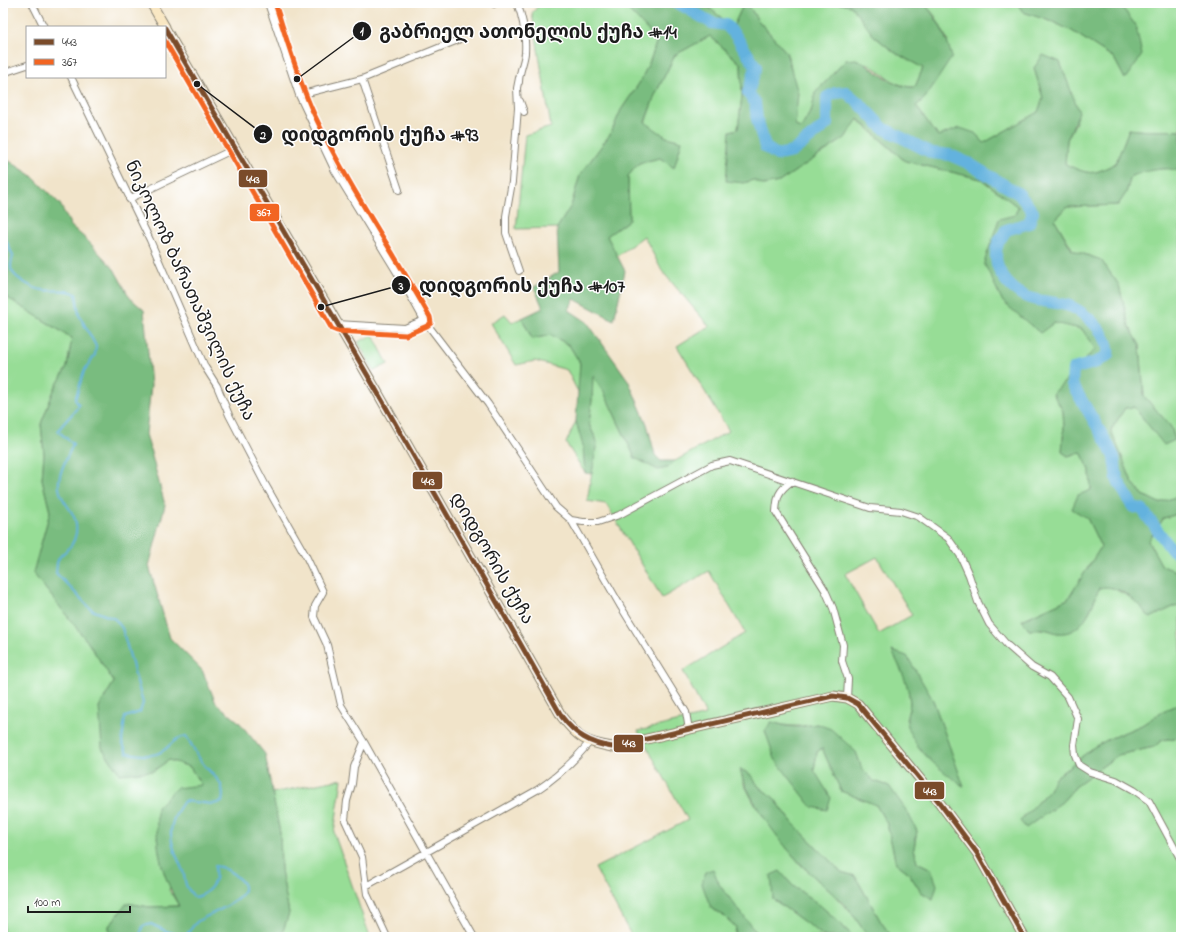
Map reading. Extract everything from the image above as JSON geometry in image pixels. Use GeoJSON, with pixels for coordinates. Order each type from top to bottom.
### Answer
{"type":"FeatureCollection","features":[{"type":"Feature","properties":{"kind":"street"},"geometry":{"type":"LineString","coordinates":[[32,3],[44,26]]}},
{"type":"Feature","properties":{"kind":"street","name":"დიდგორის ქუჩა"},"geometry":{"type":"LineString","coordinates":[[151,3],[162,26]]}},
{"type":"Feature","properties":{"kind":"street"},"geometry":{"type":"LineString","coordinates":[[268,3],[299,95],[335,172],[404,284],[424,320],[488,404],[556,507],[571,520],[621,607],[686,712],[689,730]]}},
{"type":"Feature","properties":{"kind":"street"},"geometry":{"type":"LineString","coordinates":[[517,3],[521,13],[525,47],[517,88],[518,108],[506,233],[519,271]]}},
{"type":"Feature","properties":{"kind":"street","name":"დიდგორის ქუჩა"},"geometry":{"type":"LineString","coordinates":[[166,33],[236,148],[562,717],[574,732],[589,743],[612,747],[833,696],[847,698]]}},
{"type":"Feature","properties":{"kind":"street"},"geometry":{"type":"LineString","coordinates":[[299,95],[362,79],[458,40]]}},
{"type":"Feature","properties":{"kind":"street"},"geometry":{"type":"LineString","coordinates":[[3,73],[26,65]]}},
{"type":"Feature","properties":{"kind":"street","name":"ნიკოლოზ ბარათაშვილის ქუჩა"},"geometry":{"type":"LineString","coordinates":[[71,78],[150,240],[205,367],[217,386],[229,415],[282,517],[306,556],[322,592],[315,606],[314,617],[327,645],[341,704],[474,937]]}},
{"type":"Feature","properties":{"kind":"street"},"geometry":{"type":"LineString","coordinates":[[519,78],[519,97],[524,112]]}},
{"type":"Feature","properties":{"kind":"street"},"geometry":{"type":"LineString","coordinates":[[362,79],[400,190]]}},
{"type":"Feature","properties":{"kind":"street"},"geometry":{"type":"LineString","coordinates":[[129,199],[236,148]]}},
{"type":"Feature","properties":{"kind":"street"},"geometry":{"type":"LineString","coordinates":[[337,324],[404,328],[424,320]]}},
{"type":"Feature","properties":{"kind":"street"},"geometry":{"type":"LineString","coordinates":[[571,520],[598,522],[619,515],[712,465],[730,461],[870,508],[901,511],[919,517],[948,538],[960,555],[978,602],[989,624],[1007,645],[1032,667],[1050,678],[1068,697],[1078,719],[1074,745],[1075,755],[1079,765],[1090,772],[1116,780],[1134,790],[1149,801],[1181,860]]}},
{"type":"Feature","properties":{"kind":"street"},"geometry":{"type":"LineString","coordinates":[[792,481],[781,489],[777,499],[776,512],[825,590],[833,608],[843,646],[842,661],[848,679],[847,698],[858,704],[944,808],[976,853],[1024,937]]}},
{"type":"Feature","properties":{"kind":"street"},"geometry":{"type":"LineString","coordinates":[[364,742],[354,767],[352,784],[346,801],[345,820],[362,858],[367,894],[387,937]]}},
{"type":"Feature","properties":{"kind":"street"},"geometry":{"type":"LineString","coordinates":[[366,886],[550,781],[580,754],[589,743]]}},
{"type":"Feature","properties":{"kind":"green space"},"geometry":{"type":"Polygon","coordinates":[[[541,3],[622,3],[657,40],[650,61],[640,82],[621,110],[611,133],[580,175],[571,206],[557,228],[516,229],[525,135],[551,127],[532,13],[541,3]]]}},
{"type":"Feature","properties":{"kind":"green space"},"geometry":{"type":"Polygon","coordinates":[[[622,3],[703,3],[733,27],[744,3],[747,3],[757,19],[786,52],[798,93],[795,126],[801,128],[812,109],[815,93],[846,60],[856,59],[884,77],[899,85],[907,87],[915,87],[923,68],[894,52],[874,36],[851,6],[836,3],[924,3],[941,28],[952,57],[925,98],[916,106],[938,136],[960,128],[975,133],[984,143],[1038,112],[1043,98],[1034,68],[1043,55],[1060,62],[1079,112],[1067,140],[1065,164],[1086,172],[1096,172],[1116,163],[1129,129],[1149,131],[1181,131],[1181,172],[1163,169],[1131,176],[1126,193],[1118,205],[1067,207],[1055,220],[1072,250],[1101,260],[1119,285],[1129,326],[1140,345],[1144,396],[1171,427],[1175,440],[1164,445],[1134,407],[1125,408],[1111,430],[1132,482],[1143,495],[1159,503],[1181,495],[1181,513],[1164,518],[1148,541],[1162,566],[1181,573],[1181,606],[1173,607],[1150,618],[1140,606],[1121,591],[1107,587],[1099,588],[1085,619],[1074,630],[1066,633],[1057,633],[1046,629],[1029,630],[1022,620],[1068,599],[1101,547],[1087,518],[1072,509],[1078,495],[1091,490],[1090,470],[1081,452],[1068,456],[1062,452],[1064,427],[1063,411],[1053,394],[1095,349],[1082,329],[1054,323],[1040,333],[1003,302],[984,263],[999,219],[1015,215],[1018,207],[981,179],[905,161],[858,119],[845,138],[779,182],[763,185],[753,180],[744,183],[726,181],[730,131],[738,129],[742,96],[741,64],[710,36],[675,55],[655,95],[645,122],[666,137],[682,141],[674,168],[660,158],[639,163],[628,176],[629,220],[607,236],[625,271],[614,320],[574,299],[569,310],[587,322],[628,380],[647,424],[655,455],[661,461],[675,461],[668,468],[658,470],[635,458],[603,390],[593,376],[589,424],[597,442],[592,474],[585,473],[583,446],[576,421],[580,363],[569,345],[551,335],[532,339],[522,318],[543,308],[534,287],[559,272],[557,228],[571,206],[580,175],[611,133],[621,110],[640,82],[650,61],[657,40],[622,3]]]}},
{"type":"Feature","properties":{"kind":"green space"},"geometry":{"type":"Polygon","coordinates":[[[703,3],[744,3],[733,27],[703,3]]]}},
{"type":"Feature","properties":{"kind":"green space"},"geometry":{"type":"Polygon","coordinates":[[[747,3],[836,3],[851,6],[874,36],[894,52],[923,68],[915,87],[901,85],[865,63],[846,60],[815,93],[812,109],[801,128],[795,126],[796,110],[790,62],[786,52],[757,19],[747,3]]]}},
{"type":"Feature","properties":{"kind":"green space"},"geometry":{"type":"Polygon","coordinates":[[[924,3],[1017,3],[1023,12],[1053,22],[1072,31],[1114,58],[1125,79],[1136,26],[1119,3],[1181,3],[1181,131],[1149,131],[1129,129],[1116,163],[1095,172],[1086,172],[1065,164],[1067,140],[1076,122],[1060,62],[1044,56],[1034,68],[1043,98],[1038,112],[984,143],[975,133],[938,136],[916,106],[925,98],[948,41],[935,16],[924,3]]]}},
{"type":"Feature","properties":{"kind":"green space"},"geometry":{"type":"Polygon","coordinates":[[[1017,3],[1119,3],[1136,26],[1142,55],[1125,79],[1114,58],[1072,31],[1053,22],[1023,12],[1017,3]]]}},
{"type":"Feature","properties":{"kind":"green space"},"geometry":{"type":"Polygon","coordinates":[[[710,36],[741,64],[742,96],[738,129],[730,131],[744,183],[753,180],[763,185],[779,182],[845,138],[857,119],[905,161],[981,179],[1018,207],[1015,215],[1054,323],[1082,329],[1095,349],[1053,394],[1063,411],[1064,427],[1062,452],[1068,456],[1081,452],[1090,470],[1091,490],[1087,518],[1101,547],[1068,599],[1022,620],[1029,630],[1044,629],[1058,633],[1082,621],[1092,606],[1099,587],[1109,586],[1137,601],[1150,618],[1173,607],[1181,606],[1181,703],[1163,711],[1142,725],[1094,747],[1055,778],[1049,790],[1020,821],[1062,802],[1078,784],[1118,755],[1154,747],[1162,740],[1181,737],[1181,937],[892,937],[881,922],[855,876],[841,872],[792,822],[774,798],[759,787],[750,774],[740,769],[744,784],[754,803],[786,847],[801,865],[832,893],[854,916],[868,937],[854,937],[821,906],[793,886],[780,872],[773,899],[825,937],[760,937],[720,886],[711,908],[725,917],[736,927],[734,937],[632,937],[595,868],[688,820],[638,731],[706,715],[683,671],[745,633],[709,571],[662,598],[606,504],[587,501],[597,442],[589,424],[592,400],[592,375],[603,390],[635,458],[668,468],[675,461],[729,431],[677,346],[709,326],[662,271],[644,236],[617,256],[607,236],[629,220],[628,176],[639,163],[660,158],[674,167],[682,141],[666,137],[645,123],[655,95],[675,55],[710,36]],[[877,557],[845,574],[879,634],[912,615],[877,557]],[[908,685],[910,705],[906,720],[963,786],[933,700],[908,685]],[[771,722],[814,770],[817,752],[822,748],[841,791],[876,805],[887,824],[896,863],[908,872],[921,892],[933,899],[931,869],[917,862],[914,848],[917,831],[889,786],[874,781],[862,769],[856,752],[817,724],[794,726],[771,722]]]}},
{"type":"Feature","properties":{"kind":"green space"},"geometry":{"type":"Polygon","coordinates":[[[3,157],[31,175],[60,204],[71,226],[87,240],[114,269],[130,298],[144,310],[151,385],[146,434],[165,505],[149,566],[170,638],[202,670],[216,703],[239,722],[265,754],[280,833],[281,870],[289,913],[281,937],[110,937],[109,926],[127,903],[149,907],[179,906],[167,881],[160,858],[157,835],[157,807],[176,788],[201,785],[190,767],[169,760],[153,771],[120,774],[102,748],[99,707],[114,682],[87,641],[33,573],[50,512],[42,479],[44,454],[41,424],[54,390],[67,367],[72,338],[3,295],[3,157]]]}},
{"type":"Feature","properties":{"kind":"green space"},"geometry":{"type":"Polygon","coordinates":[[[1172,168],[1181,172],[1181,495],[1159,503],[1143,495],[1132,482],[1111,430],[1125,408],[1134,407],[1151,428],[1175,440],[1171,427],[1144,396],[1140,345],[1129,326],[1119,285],[1101,260],[1073,250],[1055,220],[1067,207],[1118,205],[1126,193],[1131,176],[1149,170],[1172,168]]]}},
{"type":"Feature","properties":{"kind":"green space"},"geometry":{"type":"Polygon","coordinates":[[[3,295],[72,338],[67,367],[54,390],[41,424],[44,454],[42,479],[50,512],[33,573],[87,641],[114,682],[99,707],[153,771],[169,760],[190,767],[201,785],[169,890],[179,906],[149,907],[127,903],[109,926],[110,937],[3,937],[3,295]]]}},
{"type":"Feature","properties":{"kind":"green space"},"geometry":{"type":"Polygon","coordinates":[[[505,314],[512,322],[522,318],[532,339],[551,335],[569,345],[580,363],[579,394],[567,370],[535,361],[516,365],[491,323],[505,314]]]}},
{"type":"Feature","properties":{"kind":"green space"},"geometry":{"type":"Polygon","coordinates":[[[373,335],[388,364],[374,371],[358,342],[373,335]]]}},
{"type":"Feature","properties":{"kind":"green space"},"geometry":{"type":"Polygon","coordinates":[[[576,421],[583,446],[585,473],[566,443],[576,421]]]}},
{"type":"Feature","properties":{"kind":"green space"},"geometry":{"type":"Polygon","coordinates":[[[1181,513],[1180,573],[1162,566],[1148,541],[1164,518],[1181,513]]]}},
{"type":"Feature","properties":{"kind":"green space"},"geometry":{"type":"Polygon","coordinates":[[[892,651],[907,656],[933,700],[964,787],[937,766],[914,741],[907,721],[910,703],[908,689],[904,676],[892,651]]]}},
{"type":"Feature","properties":{"kind":"green space"},"geometry":{"type":"Polygon","coordinates":[[[1181,703],[1181,737],[1162,740],[1154,747],[1118,755],[1078,784],[1062,802],[1026,828],[1020,821],[1049,790],[1055,778],[1094,747],[1142,725],[1163,711],[1181,703]]]}},
{"type":"Feature","properties":{"kind":"green space"},"geometry":{"type":"Polygon","coordinates":[[[771,722],[786,726],[798,727],[817,724],[831,729],[856,752],[862,769],[874,781],[889,786],[908,813],[917,831],[914,848],[917,862],[931,869],[937,885],[933,899],[921,892],[908,872],[896,863],[887,824],[876,805],[841,791],[822,748],[817,752],[814,770],[831,798],[827,810],[812,807],[775,759],[765,731],[771,722]]]}},
{"type":"Feature","properties":{"kind":"green space"},"geometry":{"type":"Polygon","coordinates":[[[740,769],[750,774],[759,787],[774,798],[792,822],[841,872],[855,876],[881,922],[892,937],[868,937],[854,916],[836,896],[793,856],[765,820],[744,781],[740,769]]]}},
{"type":"Feature","properties":{"kind":"green space"},"geometry":{"type":"Polygon","coordinates":[[[342,779],[334,833],[370,937],[281,937],[289,913],[281,870],[280,833],[272,793],[342,779]]]}},
{"type":"Feature","properties":{"kind":"green space"},"geometry":{"type":"Polygon","coordinates":[[[713,869],[720,886],[760,937],[734,937],[736,927],[725,917],[711,908],[702,884],[705,872],[713,869]]]}},
{"type":"Feature","properties":{"kind":"green space"},"geometry":{"type":"Polygon","coordinates":[[[780,871],[793,886],[821,906],[854,937],[825,937],[773,899],[771,875],[780,871]]]}},
{"type":"Feature","properties":{"kind":"waterway"},"geometry":{"type":"LineString","coordinates":[[678,3],[712,23],[726,25],[736,36],[756,67],[748,93],[755,103],[757,119],[765,147],[777,155],[792,152],[827,124],[827,97],[835,93],[846,92],[883,128],[932,153],[950,155],[968,163],[1019,194],[1033,212],[1029,223],[1006,230],[998,243],[996,252],[998,268],[1007,282],[1020,293],[1032,299],[1072,307],[1085,315],[1102,334],[1106,341],[1108,355],[1097,362],[1073,369],[1072,384],[1114,457],[1117,479],[1133,507],[1142,509],[1171,549],[1181,555]]}},
{"type":"Feature","properties":{"kind":"waterway"},"geometry":{"type":"LineString","coordinates":[[3,233],[13,256],[11,269],[18,278],[26,284],[39,289],[68,291],[76,294],[79,315],[96,346],[95,355],[84,371],[75,400],[79,405],[58,431],[73,444],[61,472],[59,488],[60,494],[75,519],[76,533],[72,544],[60,557],[57,563],[56,573],[92,610],[115,619],[122,628],[143,703],[140,712],[125,717],[122,742],[127,753],[146,755],[160,753],[175,740],[186,736],[201,762],[216,777],[221,785],[223,795],[222,802],[213,804],[184,801],[171,827],[174,850],[188,888],[194,897],[197,897],[207,891],[212,886],[215,879],[215,866],[222,867],[231,872],[244,886],[243,892],[231,904],[198,921],[186,935],[172,933],[151,924],[143,926],[140,935],[143,937]]}},
{"type":"Feature","properties":{"kind":"transit line","name":"367"},"geometry":{"type":"LineString","coordinates":[[166,43],[332,329],[337,331],[406,335],[427,326],[431,323],[430,317],[355,192],[314,114],[298,73],[275,3]]}},
{"type":"Feature","properties":{"kind":"transit line","name":"443"},"geometry":{"type":"LineString","coordinates":[[166,30],[375,388],[562,717],[572,729],[596,743],[612,747],[833,696],[847,698],[858,704],[939,802],[977,853],[1024,937]]}},
{"type":"Feature","properties":{"kind":"place","name":"გაბრიელ ათონელის ქუჩა #14"},"geometry":{"type":"Point","coordinates":[297,79]}},
{"type":"Feature","properties":{"kind":"place","name":"დიდგორის ქუჩა #93"},"geometry":{"type":"Point","coordinates":[197,84]}},
{"type":"Feature","properties":{"kind":"place","name":"დიდგორის ქუჩა #107"},"geometry":{"type":"Point","coordinates":[321,307]}}]}
